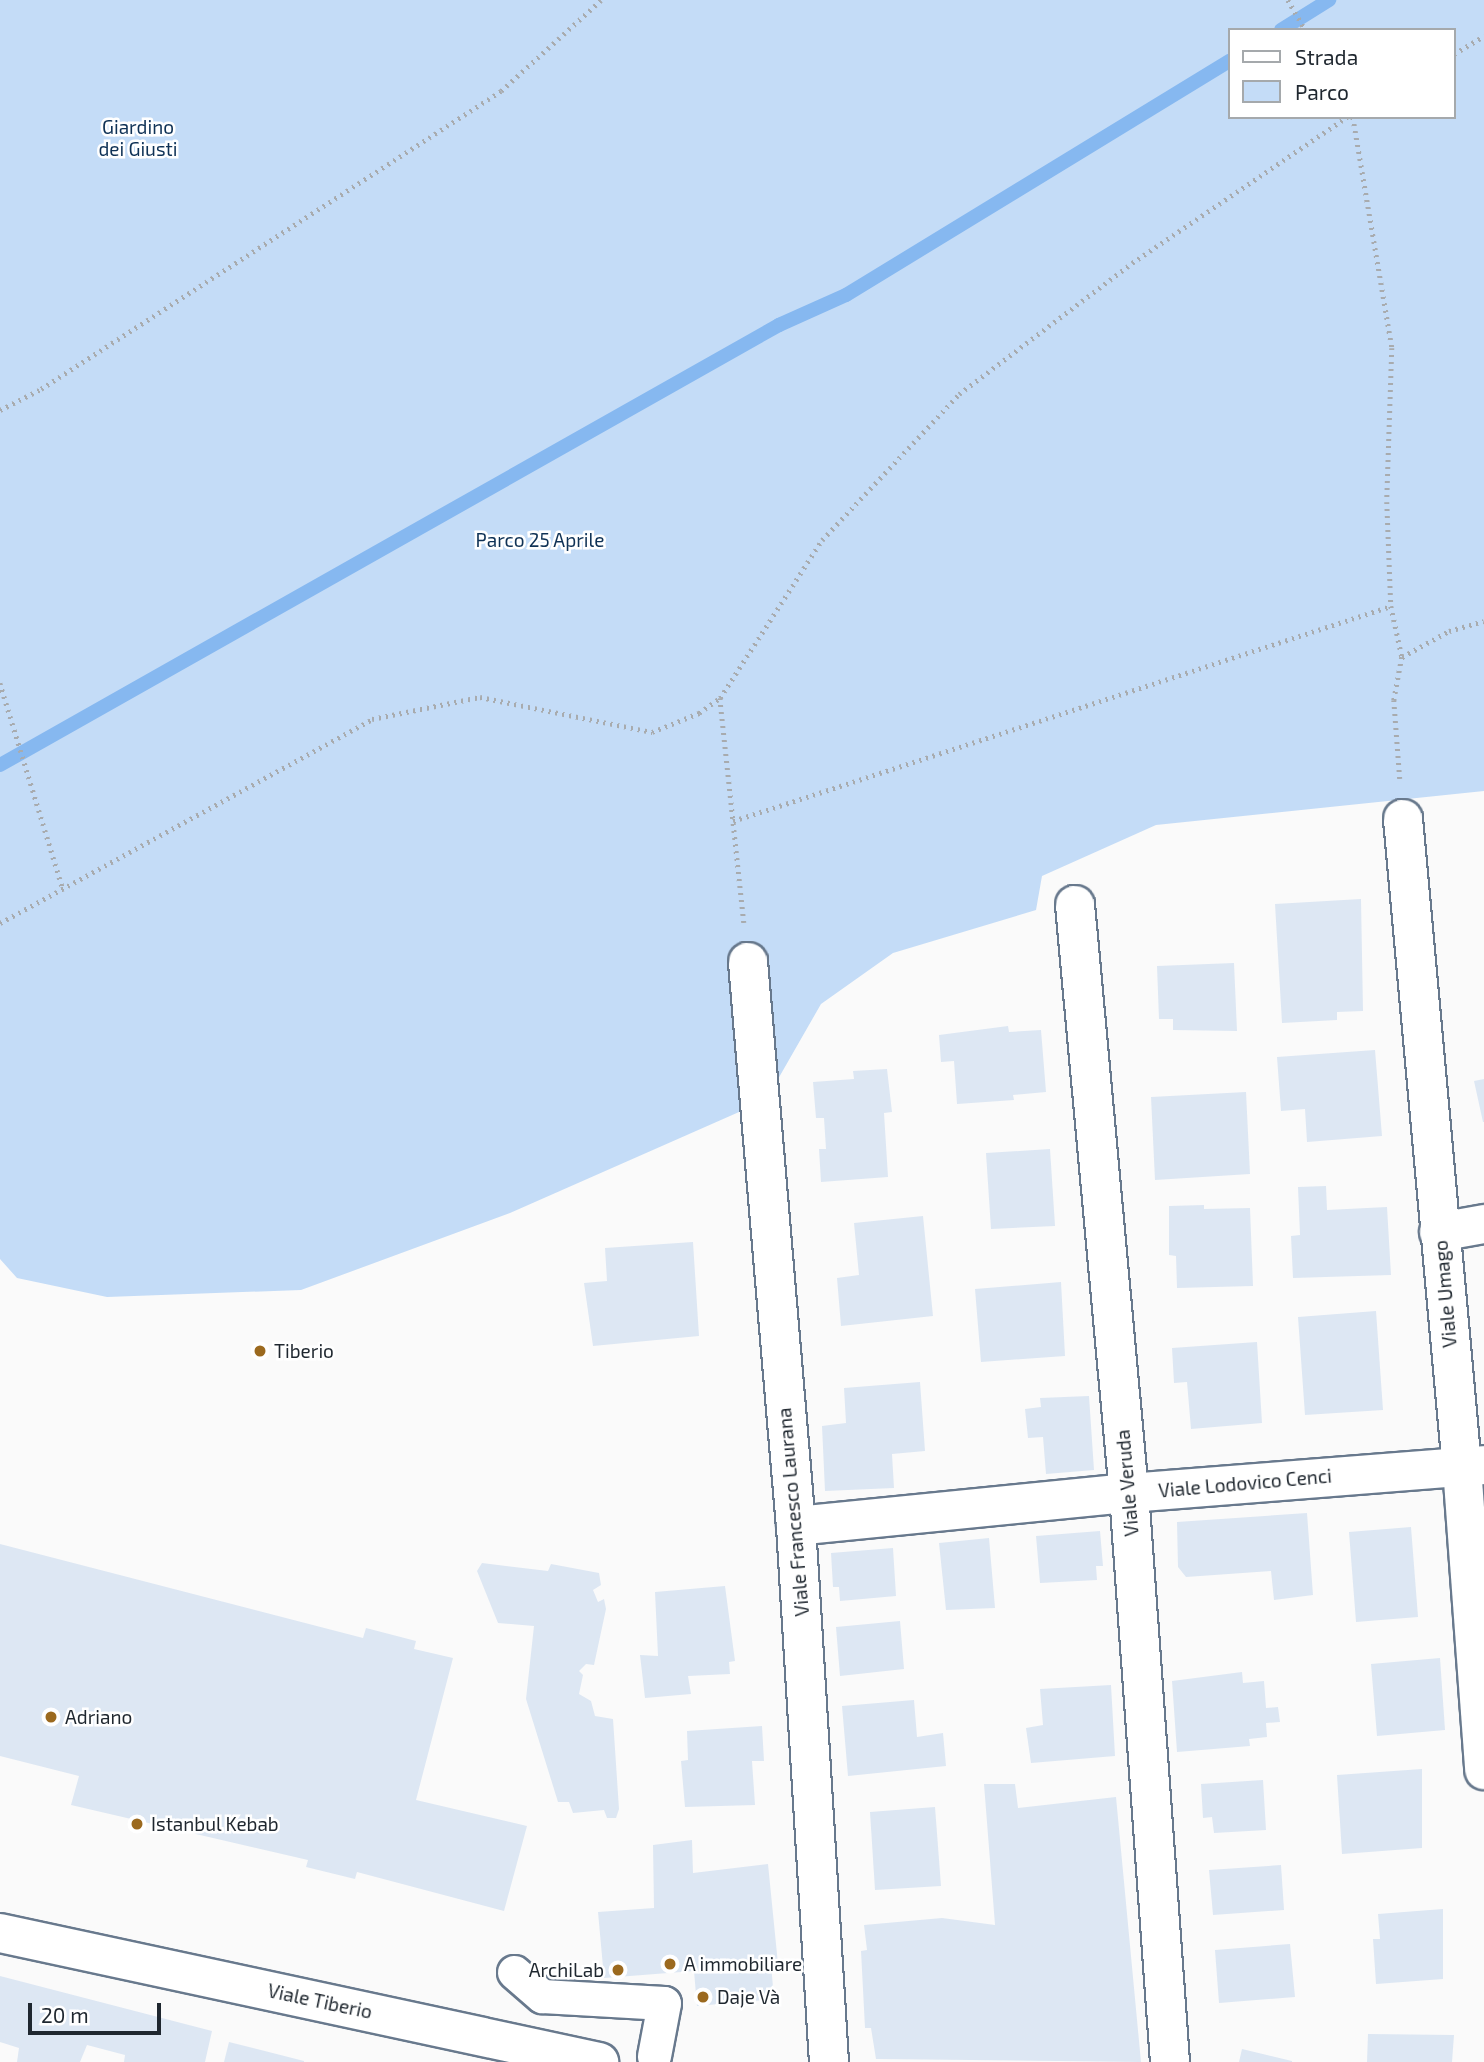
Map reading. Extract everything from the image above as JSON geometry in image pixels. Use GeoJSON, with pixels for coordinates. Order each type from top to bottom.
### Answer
{"type":"FeatureCollection","features":[{"type":"Feature","properties":{"kind":"street","name":"Viale Umago"},"geometry":{"type":"LineString","coordinates":[[1403,819],[1439,1232],[1473,1466],[1484,1770]]}},
{"type":"Feature","properties":{"kind":"street","name":"Viale Veruda"},"geometry":{"type":"LineString","coordinates":[[1075,905],[1129,1493],[1170,2062]]}},
{"type":"Feature","properties":{"kind":"street","name":"Viale Francesco Laurana"},"geometry":{"type":"LineString","coordinates":[[748,962],[796,1526],[829,2062]]}},
{"type":"Feature","properties":{"kind":"street"},"geometry":{"type":"LineString","coordinates":[[1439,1232],[1484,1223]]}},
{"type":"Feature","properties":{"kind":"street","name":"Viale Lodovico Cenci"},"geometry":{"type":"LineString","coordinates":[[796,1526],[1129,1493],[1473,1466]]}},
{"type":"Feature","properties":{"kind":"street","name":"Viale Tiberio"},"geometry":{"type":"LineString","coordinates":[[0,1933],[586,2061]]}},
{"type":"Feature","properties":{"kind":"street"},"geometry":{"type":"LineString","coordinates":[[514,1972],[542,1996],[664,2003],[654,2056]]}},
{"type":"Feature","properties":{"kind":"path"},"geometry":{"type":"LineString","coordinates":[[0,410],[41,388],[501,91],[601,0]]}},
{"type":"Feature","properties":{"kind":"path"},"geometry":{"type":"LineString","coordinates":[[1289,3],[1303,28]]}},
{"type":"Feature","properties":{"kind":"path"},"geometry":{"type":"LineString","coordinates":[[1456,53],[1484,36]]}},
{"type":"Feature","properties":{"kind":"path"},"geometry":{"type":"LineString","coordinates":[[0,923],[372,719],[481,697],[652,732],[699,713],[720,698],[822,540],[959,394],[1132,263],[1344,119]]}},
{"type":"Feature","properties":{"kind":"path"},"geometry":{"type":"LineString","coordinates":[[1353,119],[1392,348],[1387,502],[1391,606],[1402,657],[1394,700],[1403,819]]}},
{"type":"Feature","properties":{"kind":"path"},"geometry":{"type":"LineString","coordinates":[[733,821],[1391,606]]}},
{"type":"Feature","properties":{"kind":"path"},"geometry":{"type":"LineString","coordinates":[[1402,657],[1449,631],[1484,621]]}},
{"type":"Feature","properties":{"kind":"path"},"geometry":{"type":"LineString","coordinates":[[0,683],[63,889]]}},
{"type":"Feature","properties":{"kind":"path"},"geometry":{"type":"LineString","coordinates":[[720,698],[748,962]]}},
{"type":"Feature","properties":{"kind":"green space","name":"Parco 25 Aprile"},"geometry":{"type":"Polygon","coordinates":[[[0,0],[1484,0],[1484,791],[1156,825],[1042,876],[1036,910],[893,953],[821,1004],[766,1100],[510,1213],[301,1290],[107,1297],[17,1278],[0,1259],[0,0]]]}},
{"type":"Feature","properties":{"kind":"building"},"geometry":{"type":"Polygon","coordinates":[[[1361,899],[1363,1011],[1337,1012],[1337,1020],[1282,1023],[1275,904],[1361,899]]]}},
{"type":"Feature","properties":{"kind":"building"},"geometry":{"type":"Polygon","coordinates":[[[1234,963],[1237,1031],[1173,1030],[1173,1019],[1159,1019],[1157,966],[1234,963]]]}},
{"type":"Feature","properties":{"kind":"building"},"geometry":{"type":"Polygon","coordinates":[[[1008,1026],[1009,1032],[1041,1030],[1046,1092],[1013,1095],[1014,1100],[957,1104],[954,1061],[941,1062],[939,1035],[1008,1026]]]}},
{"type":"Feature","properties":{"kind":"building"},"geometry":{"type":"Polygon","coordinates":[[[1375,1050],[1382,1136],[1307,1142],[1305,1109],[1281,1111],[1277,1057],[1375,1050]]]}},
{"type":"Feature","properties":{"kind":"building"},"geometry":{"type":"Polygon","coordinates":[[[887,1069],[892,1112],[884,1113],[888,1177],[821,1182],[819,1149],[826,1149],[824,1118],[816,1118],[813,1082],[854,1079],[853,1071],[887,1069]]]}},
{"type":"Feature","properties":{"kind":"building"},"geometry":{"type":"Polygon","coordinates":[[[1484,1079],[1484,1122],[1483,1122],[1474,1081],[1484,1079]]]}},
{"type":"Feature","properties":{"kind":"building"},"geometry":{"type":"Polygon","coordinates":[[[1246,1092],[1250,1174],[1155,1180],[1151,1097],[1246,1092]]]}},
{"type":"Feature","properties":{"kind":"building"},"geometry":{"type":"Polygon","coordinates":[[[1050,1149],[1055,1226],[991,1229],[986,1153],[1050,1149]]]}},
{"type":"Feature","properties":{"kind":"building"},"geometry":{"type":"Polygon","coordinates":[[[1326,1186],[1327,1210],[1387,1207],[1391,1275],[1293,1278],[1291,1236],[1300,1235],[1298,1187],[1326,1186]]]}},
{"type":"Feature","properties":{"kind":"building"},"geometry":{"type":"Polygon","coordinates":[[[1204,1205],[1204,1209],[1250,1208],[1253,1286],[1177,1288],[1176,1256],[1169,1255],[1169,1206],[1204,1205]]]}},
{"type":"Feature","properties":{"kind":"building"},"geometry":{"type":"Polygon","coordinates":[[[923,1216],[933,1316],[841,1326],[837,1278],[859,1275],[854,1223],[923,1216]]]}},
{"type":"Feature","properties":{"kind":"building"},"geometry":{"type":"Polygon","coordinates":[[[693,1242],[699,1336],[593,1346],[584,1283],[607,1281],[605,1248],[693,1242]]]}},
{"type":"Feature","properties":{"kind":"building"},"geometry":{"type":"Polygon","coordinates":[[[1061,1282],[1065,1356],[981,1362],[975,1289],[1061,1282]]]}},
{"type":"Feature","properties":{"kind":"building"},"geometry":{"type":"Polygon","coordinates":[[[1376,1311],[1383,1410],[1305,1415],[1298,1317],[1376,1311]]]}},
{"type":"Feature","properties":{"kind":"building"},"geometry":{"type":"Polygon","coordinates":[[[1257,1342],[1262,1423],[1191,1429],[1187,1382],[1174,1383],[1172,1348],[1257,1342]]]}},
{"type":"Feature","properties":{"kind":"building"},"geometry":{"type":"Polygon","coordinates":[[[920,1382],[925,1451],[892,1454],[894,1488],[825,1491],[822,1426],[846,1423],[844,1388],[920,1382]]]}},
{"type":"Feature","properties":{"kind":"building"},"geometry":{"type":"Polygon","coordinates":[[[1089,1396],[1094,1470],[1046,1474],[1043,1437],[1028,1438],[1025,1409],[1041,1407],[1040,1398],[1089,1396]]]}},
{"type":"Feature","properties":{"kind":"building"},"geometry":{"type":"Polygon","coordinates":[[[1307,1513],[1313,1595],[1274,1600],[1271,1571],[1186,1577],[1178,1567],[1177,1522],[1307,1513]]]}},
{"type":"Feature","properties":{"kind":"building"},"geometry":{"type":"Polygon","coordinates":[[[1411,1527],[1418,1617],[1356,1622],[1349,1532],[1411,1527]]]}},
{"type":"Feature","properties":{"kind":"building"},"geometry":{"type":"Polygon","coordinates":[[[1100,1531],[1103,1566],[1096,1566],[1097,1580],[1040,1583],[1036,1536],[1100,1531]]]}},
{"type":"Feature","properties":{"kind":"building"},"geometry":{"type":"Polygon","coordinates":[[[989,1538],[995,1608],[946,1610],[939,1543],[989,1538]]]}},
{"type":"Feature","properties":{"kind":"building"},"geometry":{"type":"Polygon","coordinates":[[[0,1544],[363,1638],[366,1628],[416,1641],[414,1649],[453,1658],[416,1800],[527,1826],[504,1911],[357,1872],[355,1879],[306,1867],[308,1860],[71,1805],[79,1776],[0,1756],[0,1544]]]}},
{"type":"Feature","properties":{"kind":"building"},"geometry":{"type":"Polygon","coordinates":[[[893,1548],[896,1596],[840,1601],[839,1587],[833,1587],[831,1553],[893,1548]]]}},
{"type":"Feature","properties":{"kind":"building"},"geometry":{"type":"Polygon","coordinates":[[[482,1563],[548,1571],[551,1564],[599,1573],[601,1585],[593,1590],[598,1602],[604,1599],[606,1609],[594,1665],[586,1664],[579,1671],[583,1675],[579,1694],[591,1701],[595,1716],[613,1719],[619,1809],[616,1818],[607,1818],[604,1810],[573,1813],[569,1802],[558,1802],[526,1699],[534,1626],[498,1623],[477,1571],[482,1563]]]}},
{"type":"Feature","properties":{"kind":"building"},"geometry":{"type":"Polygon","coordinates":[[[725,1586],[735,1661],[729,1662],[730,1674],[688,1676],[691,1694],[645,1698],[640,1655],[658,1656],[655,1592],[725,1586]]]}},
{"type":"Feature","properties":{"kind":"building"},"geometry":{"type":"Polygon","coordinates":[[[900,1621],[904,1669],[840,1676],[836,1627],[900,1621]]]}},
{"type":"Feature","properties":{"kind":"building"},"geometry":{"type":"Polygon","coordinates":[[[1440,1658],[1445,1730],[1377,1736],[1371,1664],[1440,1658]]]}},
{"type":"Feature","properties":{"kind":"building"},"geometry":{"type":"Polygon","coordinates":[[[1242,1672],[1243,1683],[1264,1681],[1266,1708],[1278,1707],[1280,1722],[1266,1723],[1267,1737],[1249,1739],[1250,1746],[1177,1752],[1172,1681],[1242,1672]]]}},
{"type":"Feature","properties":{"kind":"building"},"geometry":{"type":"Polygon","coordinates":[[[1111,1685],[1115,1756],[1031,1763],[1026,1728],[1043,1725],[1040,1689],[1111,1685]]]}},
{"type":"Feature","properties":{"kind":"building"},"geometry":{"type":"Polygon","coordinates":[[[914,1700],[917,1737],[943,1733],[946,1766],[848,1776],[842,1706],[914,1700]]]}},
{"type":"Feature","properties":{"kind":"building"},"geometry":{"type":"Polygon","coordinates":[[[762,1726],[764,1761],[752,1761],[755,1805],[685,1807],[681,1761],[688,1760],[687,1731],[762,1726]]]}},
{"type":"Feature","properties":{"kind":"building"},"geometry":{"type":"Polygon","coordinates":[[[1422,1769],[1422,1848],[1342,1854],[1337,1775],[1422,1769]]]}},
{"type":"Feature","properties":{"kind":"building"},"geometry":{"type":"Polygon","coordinates":[[[1263,1780],[1266,1830],[1214,1833],[1212,1817],[1203,1818],[1201,1784],[1263,1780]]]}},
{"type":"Feature","properties":{"kind":"building"},"geometry":{"type":"Polygon","coordinates":[[[984,1784],[1015,1784],[1018,1808],[1116,1797],[1141,2062],[876,2059],[871,2028],[865,2028],[861,1951],[867,1950],[864,1925],[942,1918],[995,1925],[984,1784]]]}},
{"type":"Feature","properties":{"kind":"building"},"geometry":{"type":"Polygon","coordinates":[[[935,1807],[941,1886],[875,1890],[870,1812],[935,1807]]]}},
{"type":"Feature","properties":{"kind":"building"},"geometry":{"type":"Polygon","coordinates":[[[692,1840],[693,1873],[768,1864],[778,1964],[771,1964],[774,1999],[697,2006],[694,1971],[604,1978],[598,1912],[654,1908],[653,1845],[692,1840]]]}},
{"type":"Feature","properties":{"kind":"building"},"geometry":{"type":"Polygon","coordinates":[[[1281,1865],[1284,1910],[1213,1915],[1209,1870],[1281,1865]]]}},
{"type":"Feature","properties":{"kind":"building"},"geometry":{"type":"Polygon","coordinates":[[[1443,1909],[1443,1979],[1376,1984],[1373,1939],[1380,1939],[1378,1914],[1443,1909]]]}},
{"type":"Feature","properties":{"kind":"building"},"geometry":{"type":"Polygon","coordinates":[[[1290,1944],[1295,1997],[1219,2003],[1215,1950],[1290,1944]]]}},
{"type":"Feature","properties":{"kind":"building"},"geometry":{"type":"Polygon","coordinates":[[[0,1976],[212,2031],[205,2062],[124,2062],[125,2055],[87,2045],[80,2062],[17,2062],[19,2048],[0,2042],[0,1976]]]}},
{"type":"Feature","properties":{"kind":"building"},"geometry":{"type":"Polygon","coordinates":[[[1368,2034],[1454,2035],[1452,2062],[1367,2062],[1368,2034]]]}},
{"type":"Feature","properties":{"kind":"building"},"geometry":{"type":"Polygon","coordinates":[[[229,2042],[304,2061],[304,2062],[224,2062],[229,2042]]]}},
{"type":"Feature","properties":{"kind":"building"},"geometry":{"type":"Polygon","coordinates":[[[1242,2049],[1292,2061],[1292,2062],[1239,2062],[1242,2049]]]}},
{"type":"Feature","properties":{"kind":"waterway"},"geometry":{"type":"LineString","coordinates":[[1284,28],[1329,0]]}},
{"type":"Feature","properties":{"kind":"waterway"},"geometry":{"type":"LineString","coordinates":[[0,765],[779,325],[846,295],[1228,62]]}},
{"type":"Feature","properties":{"kind":"place","name":"Tiberio"},"geometry":{"type":"Point","coordinates":[260,1351]}},
{"type":"Feature","properties":{"kind":"place","name":"Adriano"},"geometry":{"type":"Point","coordinates":[51,1717]}},
{"type":"Feature","properties":{"kind":"place","name":"Istanbul Kebab"},"geometry":{"type":"Point","coordinates":[137,1824]}},
{"type":"Feature","properties":{"kind":"place","name":"A immobiliare"},"geometry":{"type":"Point","coordinates":[670,1964]}},
{"type":"Feature","properties":{"kind":"place","name":"ArchiLab"},"geometry":{"type":"Point","coordinates":[618,1970]}},
{"type":"Feature","properties":{"kind":"place","name":"Daje Và"},"geometry":{"type":"Point","coordinates":[703,1997]}},
{"type":"Feature","properties":{"kind":"park label","name":"Giardino dei Giusti"},"geometry":{"type":"Point","coordinates":[138,138]}}]}
